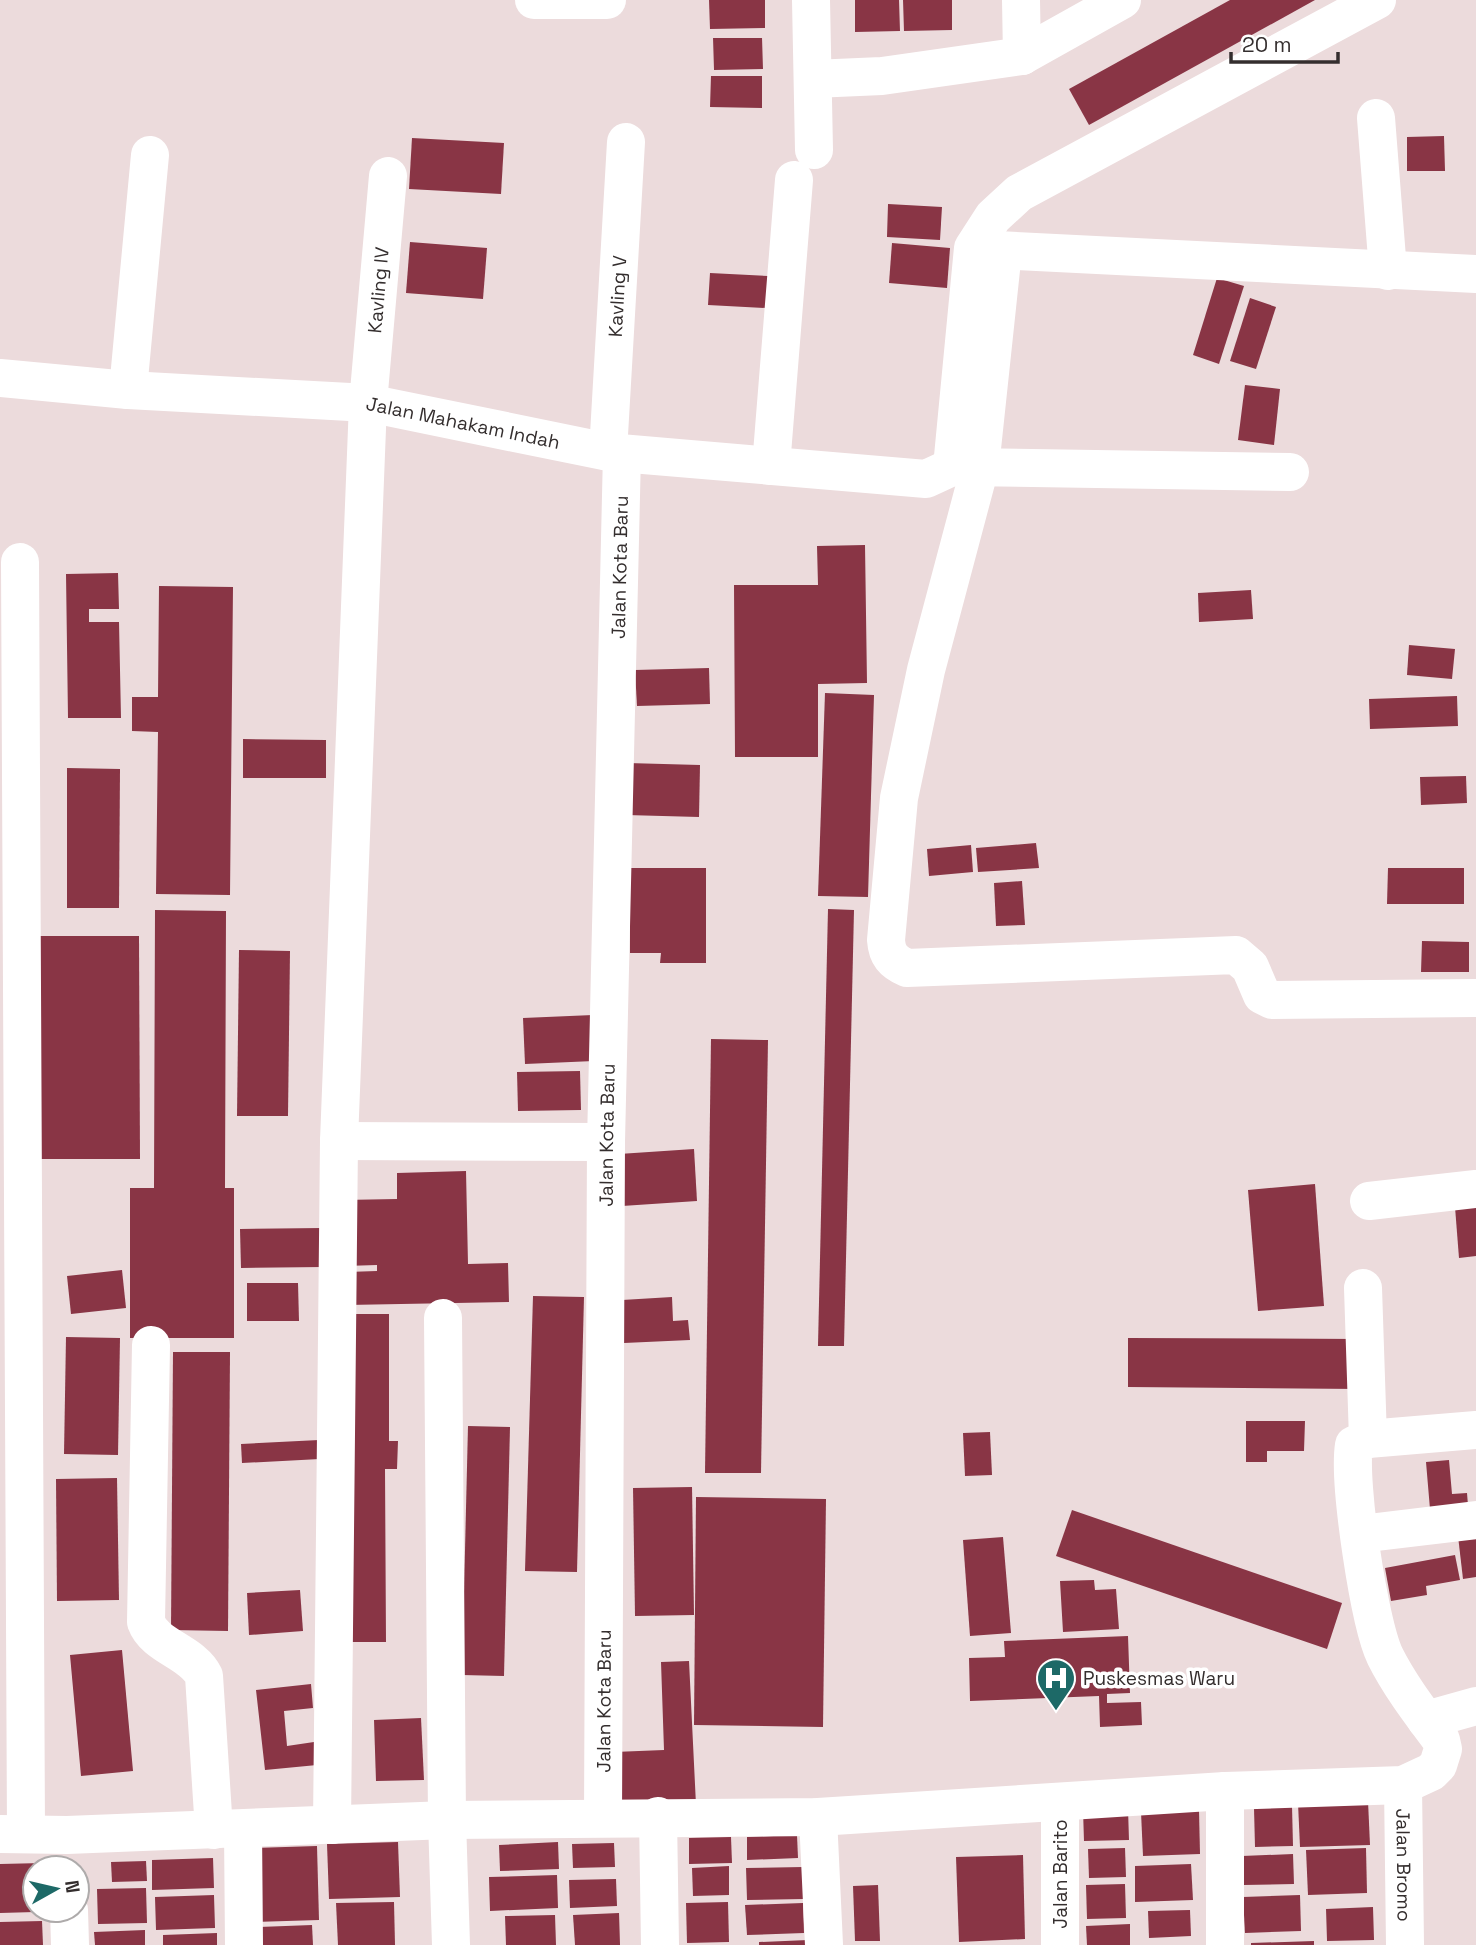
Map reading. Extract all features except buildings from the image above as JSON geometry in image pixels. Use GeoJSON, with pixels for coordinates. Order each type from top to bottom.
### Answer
{"type":"FeatureCollection","features":[{"type":"Feature","properties":{"kind":"street"},"geometry":{"type":"LineString","coordinates":[[534,0],[607,1]]}},
{"type":"Feature","properties":{"kind":"street"},"geometry":{"type":"LineString","coordinates":[[771,466],[813,79],[811,0]]}},
{"type":"Feature","properties":{"kind":"street"},"geometry":{"type":"LineString","coordinates":[[1021,0],[1022,56]]}},
{"type":"Feature","properties":{"kind":"street"},"geometry":{"type":"LineString","coordinates":[[813,79],[882,76],[1022,56],[1122,0]]}},
{"type":"Feature","properties":{"kind":"street"},"geometry":{"type":"LineString","coordinates":[[1377,0],[1019,193],[993,217],[959,469],[926,670],[899,798],[886,940],[891,958],[907,968],[1236,955],[1250,967],[1262,995],[1272,1000],[1476,998]]}},
{"type":"Feature","properties":{"kind":"street"},"geometry":{"type":"LineString","coordinates":[[1376,118],[1388,271]]}},
{"type":"Feature","properties":{"kind":"street","name":"Kavling V"},"geometry":{"type":"LineString","coordinates":[[615,452],[626,142]]}},
{"type":"Feature","properties":{"kind":"street"},"geometry":{"type":"LineString","coordinates":[[128,390],[150,155]]}},
{"type":"Feature","properties":{"kind":"street","name":"Kavling IV"},"geometry":{"type":"LineString","coordinates":[[332,1825],[339,1141],[368,403],[388,176]]}},
{"type":"Feature","properties":{"kind":"street"},"geometry":{"type":"LineString","coordinates":[[988,250],[1476,274]]}},
{"type":"Feature","properties":{"kind":"street","name":"Jalan Mahakam Indah"},"geometry":{"type":"LineString","coordinates":[[0,378],[128,390],[368,403],[615,452],[771,466],[1290,472]]}},
{"type":"Feature","properties":{"kind":"street","name":"Jalan Kota Baru"},"geometry":{"type":"LineString","coordinates":[[603,1817],[606,1142],[615,452]]}},
{"type":"Feature","properties":{"kind":"street"},"geometry":{"type":"LineString","coordinates":[[20,562],[13,1833],[67,1851],[228,1829],[447,1820],[818,1816],[1225,1791],[1403,1785],[1431,1772],[1442,1759],[1441,1740],[1384,1654],[1375,1628],[1360,1534],[1352,1459],[1354,1445],[1368,1438],[1476,1430]]}},
{"type":"Feature","properties":{"kind":"street"},"geometry":{"type":"LineString","coordinates":[[339,1141],[606,1142]]}},
{"type":"Feature","properties":{"kind":"street"},"geometry":{"type":"LineString","coordinates":[[1369,1201],[1476,1189]]}},
{"type":"Feature","properties":{"kind":"street"},"geometry":{"type":"LineString","coordinates":[[1363,1288],[1368,1438]]}},
{"type":"Feature","properties":{"kind":"street"},"geometry":{"type":"LineString","coordinates":[[443,1318],[447,1820],[451,1945]]}},
{"type":"Feature","properties":{"kind":"street"},"geometry":{"type":"LineString","coordinates":[[151,1345],[146,1622],[152,1633],[200,1667],[204,1676],[244,1945]]}},
{"type":"Feature","properties":{"kind":"street"},"geometry":{"type":"LineString","coordinates":[[1360,1534],[1476,1520]]}},
{"type":"Feature","properties":{"kind":"street"},"geometry":{"type":"LineString","coordinates":[[1426,1720],[1476,1706]]}},
{"type":"Feature","properties":{"kind":"street","name":"Jalan Bromo"},"geometry":{"type":"LineString","coordinates":[[1403,1785],[1405,1945]]}},
{"type":"Feature","properties":{"kind":"street"},"geometry":{"type":"LineString","coordinates":[[1225,1791],[1225,1945]]}},
{"type":"Feature","properties":{"kind":"street","name":"Jalan Barito"},"geometry":{"type":"LineString","coordinates":[[1060,1802],[1060,1945]]}},
{"type":"Feature","properties":{"kind":"street"},"geometry":{"type":"LineString","coordinates":[[658,1816],[660,1945]]}},
{"type":"Feature","properties":{"kind":"street"},"geometry":{"type":"LineString","coordinates":[[818,1816],[824,1945]]}},
{"type":"Feature","properties":{"kind":"street"},"geometry":{"type":"LineString","coordinates":[[69,1924],[70,1945]]}},
{"type":"Feature","properties":{"kind":"place","name":"Puskesmas Waru"},"geometry":{"type":"Point","coordinates":[1056,1712]}}]}
